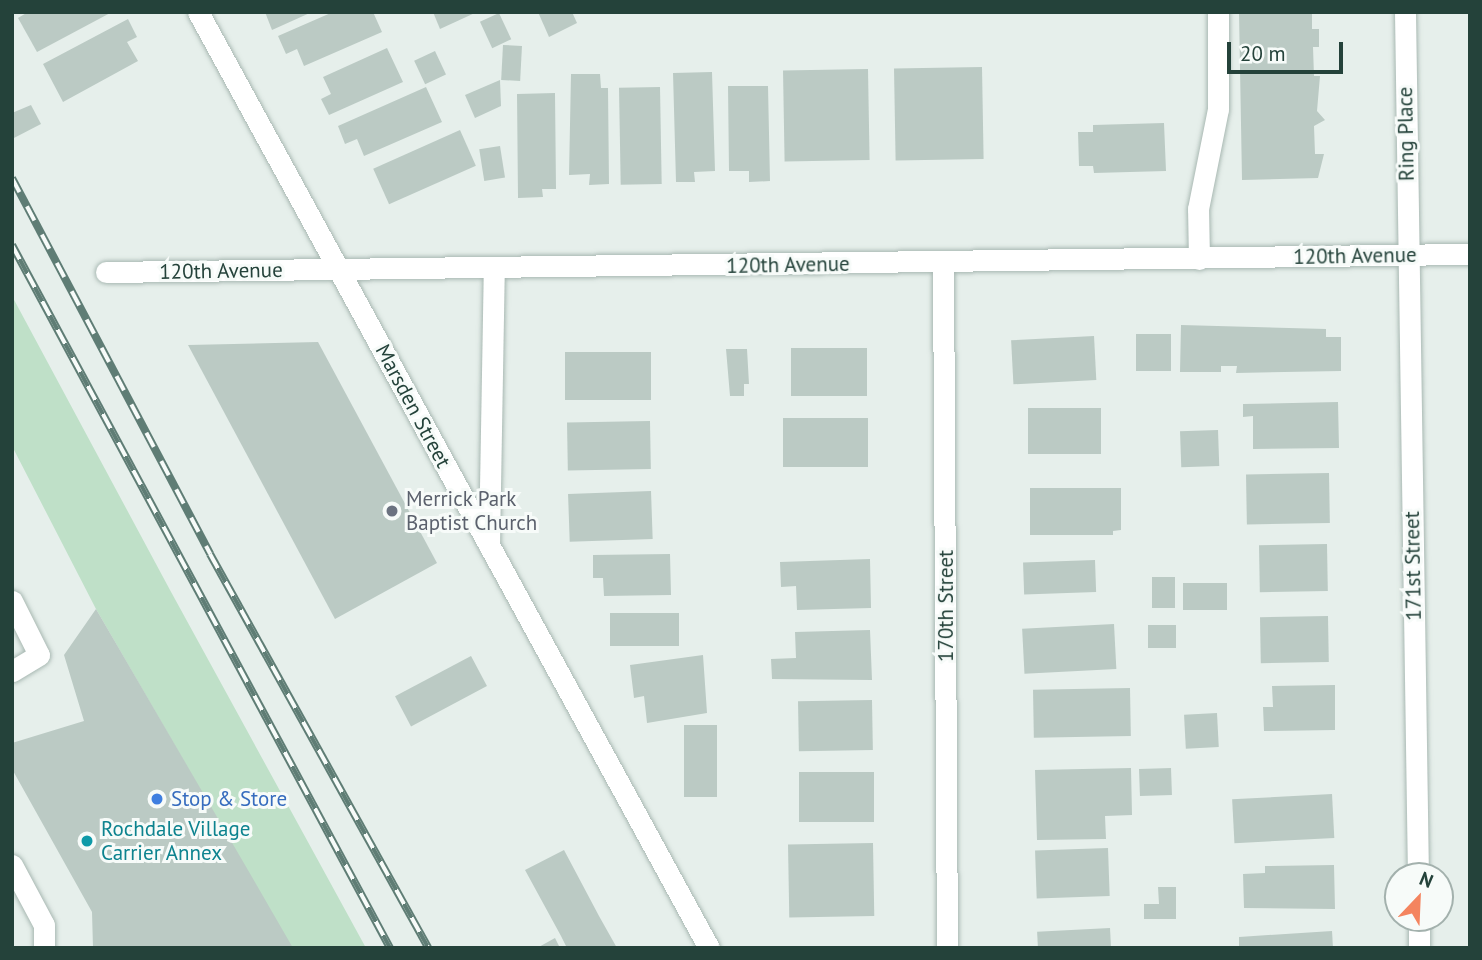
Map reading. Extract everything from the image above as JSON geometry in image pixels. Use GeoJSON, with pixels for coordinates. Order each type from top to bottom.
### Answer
{"type":"FeatureCollection","features":[{"type":"Feature","properties":{"kind":"street","name":"Marsden Street"},"geometry":{"type":"LineString","coordinates":[[198,12],[709,948]]}},
{"type":"Feature","properties":{"kind":"street"},"geometry":{"type":"LineString","coordinates":[[1199,259],[1198,209],[1218,109],[1218,12]]}},
{"type":"Feature","properties":{"kind":"street","name":"Ring Place"},"geometry":{"type":"LineString","coordinates":[[1405,12],[1408,255]]}},
{"type":"Feature","properties":{"kind":"street","name":"120th Avenue"},"geometry":{"type":"LineString","coordinates":[[106,272],[1470,254]]}},
{"type":"Feature","properties":{"kind":"street","name":"171st Street"},"geometry":{"type":"LineString","coordinates":[[1408,255],[1418,862]]}},
{"type":"Feature","properties":{"kind":"street","name":"170th Street"},"geometry":{"type":"LineString","coordinates":[[943,263],[947,948]]}},
{"type":"Feature","properties":{"kind":"street"},"geometry":{"type":"LineString","coordinates":[[489,547],[494,268]]}},
{"type":"Feature","properties":{"kind":"street"},"geometry":{"type":"LineString","coordinates":[[12,601],[39,656],[12,671]]}},
{"type":"Feature","properties":{"kind":"street"},"geometry":{"type":"LineString","coordinates":[[12,865],[44,925],[44,948]]}},
{"type":"Feature","properties":{"kind":"green space"},"geometry":{"type":"Polygon","coordinates":[[[12,296],[366,948],[292,948],[96,609],[12,446],[12,296]]]}},
{"type":"Feature","properties":{"kind":"building"},"geometry":{"type":"Polygon","coordinates":[[[28,12],[112,12],[37,52],[18,18],[28,12]]]}},
{"type":"Feature","properties":{"kind":"building"},"geometry":{"type":"Polygon","coordinates":[[[265,12],[312,12],[272,30],[265,12]]]}},
{"type":"Feature","properties":{"kind":"building"},"geometry":{"type":"Polygon","coordinates":[[[333,12],[373,12],[382,32],[304,66],[297,49],[286,54],[278,36],[333,12]]]}},
{"type":"Feature","properties":{"kind":"building"},"geometry":{"type":"Polygon","coordinates":[[[433,12],[477,12],[440,29],[433,12]]]}},
{"type":"Feature","properties":{"kind":"building"},"geometry":{"type":"Polygon","coordinates":[[[538,12],[572,12],[577,23],[549,37],[538,12]]]}},
{"type":"Feature","properties":{"kind":"building"},"geometry":{"type":"Polygon","coordinates":[[[1239,12],[1312,12],[1312,29],[1319,29],[1319,47],[1313,47],[1314,76],[1320,76],[1317,111],[1325,120],[1314,126],[1315,154],[1324,154],[1318,178],[1242,180],[1239,12]]]}},
{"type":"Feature","properties":{"kind":"building"},"geometry":{"type":"Polygon","coordinates":[[[499,13],[511,39],[492,48],[480,22],[499,13]]]}},
{"type":"Feature","properties":{"kind":"building"},"geometry":{"type":"Polygon","coordinates":[[[128,19],[137,37],[127,42],[138,61],[63,102],[43,64],[128,19]]]}},
{"type":"Feature","properties":{"kind":"building"},"geometry":{"type":"Polygon","coordinates":[[[503,45],[522,46],[520,81],[501,80],[503,45]]]}},
{"type":"Feature","properties":{"kind":"building"},"geometry":{"type":"Polygon","coordinates":[[[387,48],[403,82],[329,115],[321,99],[331,94],[323,77],[387,48]]]}},
{"type":"Feature","properties":{"kind":"building"},"geometry":{"type":"Polygon","coordinates":[[[435,51],[446,75],[425,84],[414,61],[435,51]]]}},
{"type":"Feature","properties":{"kind":"building"},"geometry":{"type":"Polygon","coordinates":[[[982,67],[984,159],[896,161],[894,69],[982,67]]]}},
{"type":"Feature","properties":{"kind":"building"},"geometry":{"type":"Polygon","coordinates":[[[868,69],[870,160],[785,161],[783,70],[868,69]]]}},
{"type":"Feature","properties":{"kind":"building"},"geometry":{"type":"Polygon","coordinates":[[[712,72],[715,171],[694,172],[695,182],[676,182],[673,73],[712,72]]]}},
{"type":"Feature","properties":{"kind":"building"},"geometry":{"type":"Polygon","coordinates":[[[571,74],[600,74],[601,88],[608,88],[609,184],[589,185],[590,174],[569,175],[571,74]]]}},
{"type":"Feature","properties":{"kind":"building"},"geometry":{"type":"Polygon","coordinates":[[[500,80],[501,106],[475,118],[465,95],[500,80]]]}},
{"type":"Feature","properties":{"kind":"building"},"geometry":{"type":"Polygon","coordinates":[[[728,86],[768,86],[770,181],[749,182],[749,171],[729,171],[728,86]]]}},
{"type":"Feature","properties":{"kind":"building"},"geometry":{"type":"Polygon","coordinates":[[[426,87],[442,122],[364,156],[357,139],[345,144],[338,126],[426,87]]]}},
{"type":"Feature","properties":{"kind":"building"},"geometry":{"type":"Polygon","coordinates":[[[660,87],[662,184],[621,185],[619,88],[660,87]]]}},
{"type":"Feature","properties":{"kind":"building"},"geometry":{"type":"Polygon","coordinates":[[[555,93],[556,189],[542,189],[543,197],[518,198],[517,94],[555,93]]]}},
{"type":"Feature","properties":{"kind":"building"},"geometry":{"type":"Polygon","coordinates":[[[31,105],[41,124],[12,139],[12,113],[31,105]]]}},
{"type":"Feature","properties":{"kind":"building"},"geometry":{"type":"Polygon","coordinates":[[[1164,123],[1166,171],[1094,173],[1093,166],[1079,166],[1078,132],[1093,132],[1093,125],[1164,123]]]}},
{"type":"Feature","properties":{"kind":"building"},"geometry":{"type":"Polygon","coordinates":[[[460,130],[476,166],[389,204],[373,169],[460,130]]]}},
{"type":"Feature","properties":{"kind":"building"},"geometry":{"type":"Polygon","coordinates":[[[500,146],[505,178],[484,181],[479,149],[500,146]]]}},
{"type":"Feature","properties":{"kind":"building"},"geometry":{"type":"Polygon","coordinates":[[[1181,325],[1326,329],[1326,337],[1341,337],[1341,371],[1236,373],[1237,366],[1221,366],[1221,372],[1180,372],[1181,325]]]}},
{"type":"Feature","properties":{"kind":"building"},"geometry":{"type":"Polygon","coordinates":[[[1136,334],[1171,334],[1171,371],[1136,371],[1136,334]]]}},
{"type":"Feature","properties":{"kind":"building"},"geometry":{"type":"Polygon","coordinates":[[[1094,336],[1096,380],[1013,384],[1011,340],[1094,336]]]}},
{"type":"Feature","properties":{"kind":"building"},"geometry":{"type":"Polygon","coordinates":[[[318,342],[437,563],[335,619],[188,345],[318,342]]]}},
{"type":"Feature","properties":{"kind":"building"},"geometry":{"type":"Polygon","coordinates":[[[791,348],[867,348],[867,396],[791,396],[791,348]]]}},
{"type":"Feature","properties":{"kind":"building"},"geometry":{"type":"Polygon","coordinates":[[[726,349],[747,349],[749,384],[744,384],[744,396],[730,396],[726,349]]]}},
{"type":"Feature","properties":{"kind":"building"},"geometry":{"type":"Polygon","coordinates":[[[565,352],[651,352],[651,400],[565,400],[565,352]]]}},
{"type":"Feature","properties":{"kind":"building"},"geometry":{"type":"Polygon","coordinates":[[[1338,402],[1339,448],[1253,449],[1253,416],[1243,417],[1243,404],[1338,402]]]}},
{"type":"Feature","properties":{"kind":"building"},"geometry":{"type":"Polygon","coordinates":[[[1028,408],[1101,408],[1101,454],[1028,454],[1028,408]]]}},
{"type":"Feature","properties":{"kind":"building"},"geometry":{"type":"Polygon","coordinates":[[[783,418],[868,418],[868,467],[783,467],[783,418]]]}},
{"type":"Feature","properties":{"kind":"building"},"geometry":{"type":"Polygon","coordinates":[[[650,421],[651,469],[568,470],[567,422],[650,421]]]}},
{"type":"Feature","properties":{"kind":"building"},"geometry":{"type":"Polygon","coordinates":[[[1218,430],[1219,466],[1181,467],[1180,431],[1218,430]]]}},
{"type":"Feature","properties":{"kind":"building"},"geometry":{"type":"Polygon","coordinates":[[[1329,473],[1330,523],[1247,524],[1246,474],[1329,473]]]}},
{"type":"Feature","properties":{"kind":"building"},"geometry":{"type":"Polygon","coordinates":[[[1030,488],[1121,488],[1121,530],[1113,531],[1113,535],[1030,535],[1030,488]]]}},
{"type":"Feature","properties":{"kind":"building"},"geometry":{"type":"Polygon","coordinates":[[[651,491],[653,539],[570,542],[568,494],[651,491]]]}},
{"type":"Feature","properties":{"kind":"building"},"geometry":{"type":"Polygon","coordinates":[[[1327,544],[1328,591],[1260,592],[1259,545],[1327,544]]]}},
{"type":"Feature","properties":{"kind":"building"},"geometry":{"type":"Polygon","coordinates":[[[670,554],[671,595],[604,596],[603,578],[593,578],[593,555],[670,554]]]}},
{"type":"Feature","properties":{"kind":"building"},"geometry":{"type":"Polygon","coordinates":[[[870,559],[871,608],[797,610],[796,586],[781,587],[780,562],[870,559]]]}},
{"type":"Feature","properties":{"kind":"building"},"geometry":{"type":"Polygon","coordinates":[[[1095,560],[1096,592],[1024,594],[1023,563],[1095,560]]]}},
{"type":"Feature","properties":{"kind":"building"},"geometry":{"type":"Polygon","coordinates":[[[1152,577],[1175,577],[1175,608],[1152,608],[1152,577]]]}},
{"type":"Feature","properties":{"kind":"building"},"geometry":{"type":"Polygon","coordinates":[[[1183,583],[1227,583],[1227,610],[1183,610],[1183,583]]]}},
{"type":"Feature","properties":{"kind":"building","name":"Stop & Store"},"geometry":{"type":"Polygon","coordinates":[[[96,609],[293,948],[93,948],[92,912],[12,769],[12,743],[84,721],[64,655],[96,609]]]}},
{"type":"Feature","properties":{"kind":"building"},"geometry":{"type":"Polygon","coordinates":[[[610,613],[679,613],[679,646],[610,646],[610,613]]]}},
{"type":"Feature","properties":{"kind":"building"},"geometry":{"type":"Polygon","coordinates":[[[1328,616],[1329,662],[1261,663],[1260,617],[1328,616]]]}},
{"type":"Feature","properties":{"kind":"building"},"geometry":{"type":"Polygon","coordinates":[[[1114,624],[1116,669],[1024,674],[1022,629],[1114,624]]]}},
{"type":"Feature","properties":{"kind":"building"},"geometry":{"type":"Polygon","coordinates":[[[1148,625],[1176,625],[1176,648],[1148,648],[1148,625]]]}},
{"type":"Feature","properties":{"kind":"building"},"geometry":{"type":"Polygon","coordinates":[[[870,630],[872,680],[772,679],[771,659],[796,658],[795,632],[870,630]]]}},
{"type":"Feature","properties":{"kind":"building"},"geometry":{"type":"Polygon","coordinates":[[[703,655],[707,713],[647,723],[644,696],[634,698],[630,665],[703,655]]]}},
{"type":"Feature","properties":{"kind":"building"},"geometry":{"type":"Polygon","coordinates":[[[471,656],[487,686],[411,726],[395,696],[471,656]]]}},
{"type":"Feature","properties":{"kind":"building"},"geometry":{"type":"Polygon","coordinates":[[[1335,685],[1335,730],[1264,731],[1263,707],[1273,707],[1272,686],[1335,685]]]}},
{"type":"Feature","properties":{"kind":"building"},"geometry":{"type":"Polygon","coordinates":[[[1130,688],[1131,736],[1034,738],[1033,690],[1130,688]]]}},
{"type":"Feature","properties":{"kind":"building"},"geometry":{"type":"Polygon","coordinates":[[[872,700],[873,750],[799,751],[798,701],[872,700]]]}},
{"type":"Feature","properties":{"kind":"building"},"geometry":{"type":"Polygon","coordinates":[[[1217,713],[1219,747],[1186,749],[1184,715],[1217,713]]]}},
{"type":"Feature","properties":{"kind":"building"},"geometry":{"type":"Polygon","coordinates":[[[684,725],[717,725],[717,797],[684,797],[684,725]]]}},
{"type":"Feature","properties":{"kind":"building"},"geometry":{"type":"Polygon","coordinates":[[[1131,768],[1132,815],[1105,816],[1106,839],[1037,840],[1035,770],[1131,768]]]}},
{"type":"Feature","properties":{"kind":"building"},"geometry":{"type":"Polygon","coordinates":[[[1171,768],[1172,795],[1140,796],[1139,769],[1171,768]]]}},
{"type":"Feature","properties":{"kind":"building"},"geometry":{"type":"Polygon","coordinates":[[[799,772],[874,772],[874,822],[799,822],[799,772]]]}},
{"type":"Feature","properties":{"kind":"building"},"geometry":{"type":"Polygon","coordinates":[[[1332,794],[1334,838],[1234,843],[1232,799],[1332,794]]]}},
{"type":"Feature","properties":{"kind":"building"},"geometry":{"type":"Polygon","coordinates":[[[873,843],[874,916],[789,917],[788,844],[873,843]]]}},
{"type":"Feature","properties":{"kind":"building"},"geometry":{"type":"Polygon","coordinates":[[[1108,848],[1110,896],[1037,899],[1035,851],[1108,848]]]}},
{"type":"Feature","properties":{"kind":"building"},"geometry":{"type":"Polygon","coordinates":[[[564,850],[617,948],[567,948],[525,870],[564,850]]]}},
{"type":"Feature","properties":{"kind":"building"},"geometry":{"type":"Polygon","coordinates":[[[1334,865],[1335,909],[1244,908],[1243,874],[1265,873],[1265,866],[1334,865]]]}},
{"type":"Feature","properties":{"kind":"building"},"geometry":{"type":"Polygon","coordinates":[[[1158,887],[1176,887],[1176,919],[1144,919],[1144,904],[1159,904],[1158,887]]]}},
{"type":"Feature","properties":{"kind":"building"},"geometry":{"type":"Polygon","coordinates":[[[1110,928],[1111,948],[1038,948],[1037,932],[1110,928]]]}},
{"type":"Feature","properties":{"kind":"building"},"geometry":{"type":"Polygon","coordinates":[[[1332,931],[1333,948],[1239,948],[1239,937],[1332,931]]]}},
{"type":"Feature","properties":{"kind":"building"},"geometry":{"type":"Polygon","coordinates":[[[555,938],[560,948],[537,948],[555,938]]]}},
{"type":"Feature","properties":{"kind":"railway"},"geometry":{"type":"LineString","coordinates":[[12,178],[210,554],[428,948]]}},
{"type":"Feature","properties":{"kind":"railway"},"geometry":{"type":"LineString","coordinates":[[12,245],[390,948]]}},
{"type":"Feature","properties":{"kind":"place","name":"Merrick Park Baptist Church"},"geometry":{"type":"Point","coordinates":[392,511]}},
{"type":"Feature","properties":{"kind":"place","name":"Stop & Store"},"geometry":{"type":"Point","coordinates":[157,799]}},
{"type":"Feature","properties":{"kind":"place","name":"Rochdale Village Carrier Annex"},"geometry":{"type":"Point","coordinates":[87,841]}}]}
